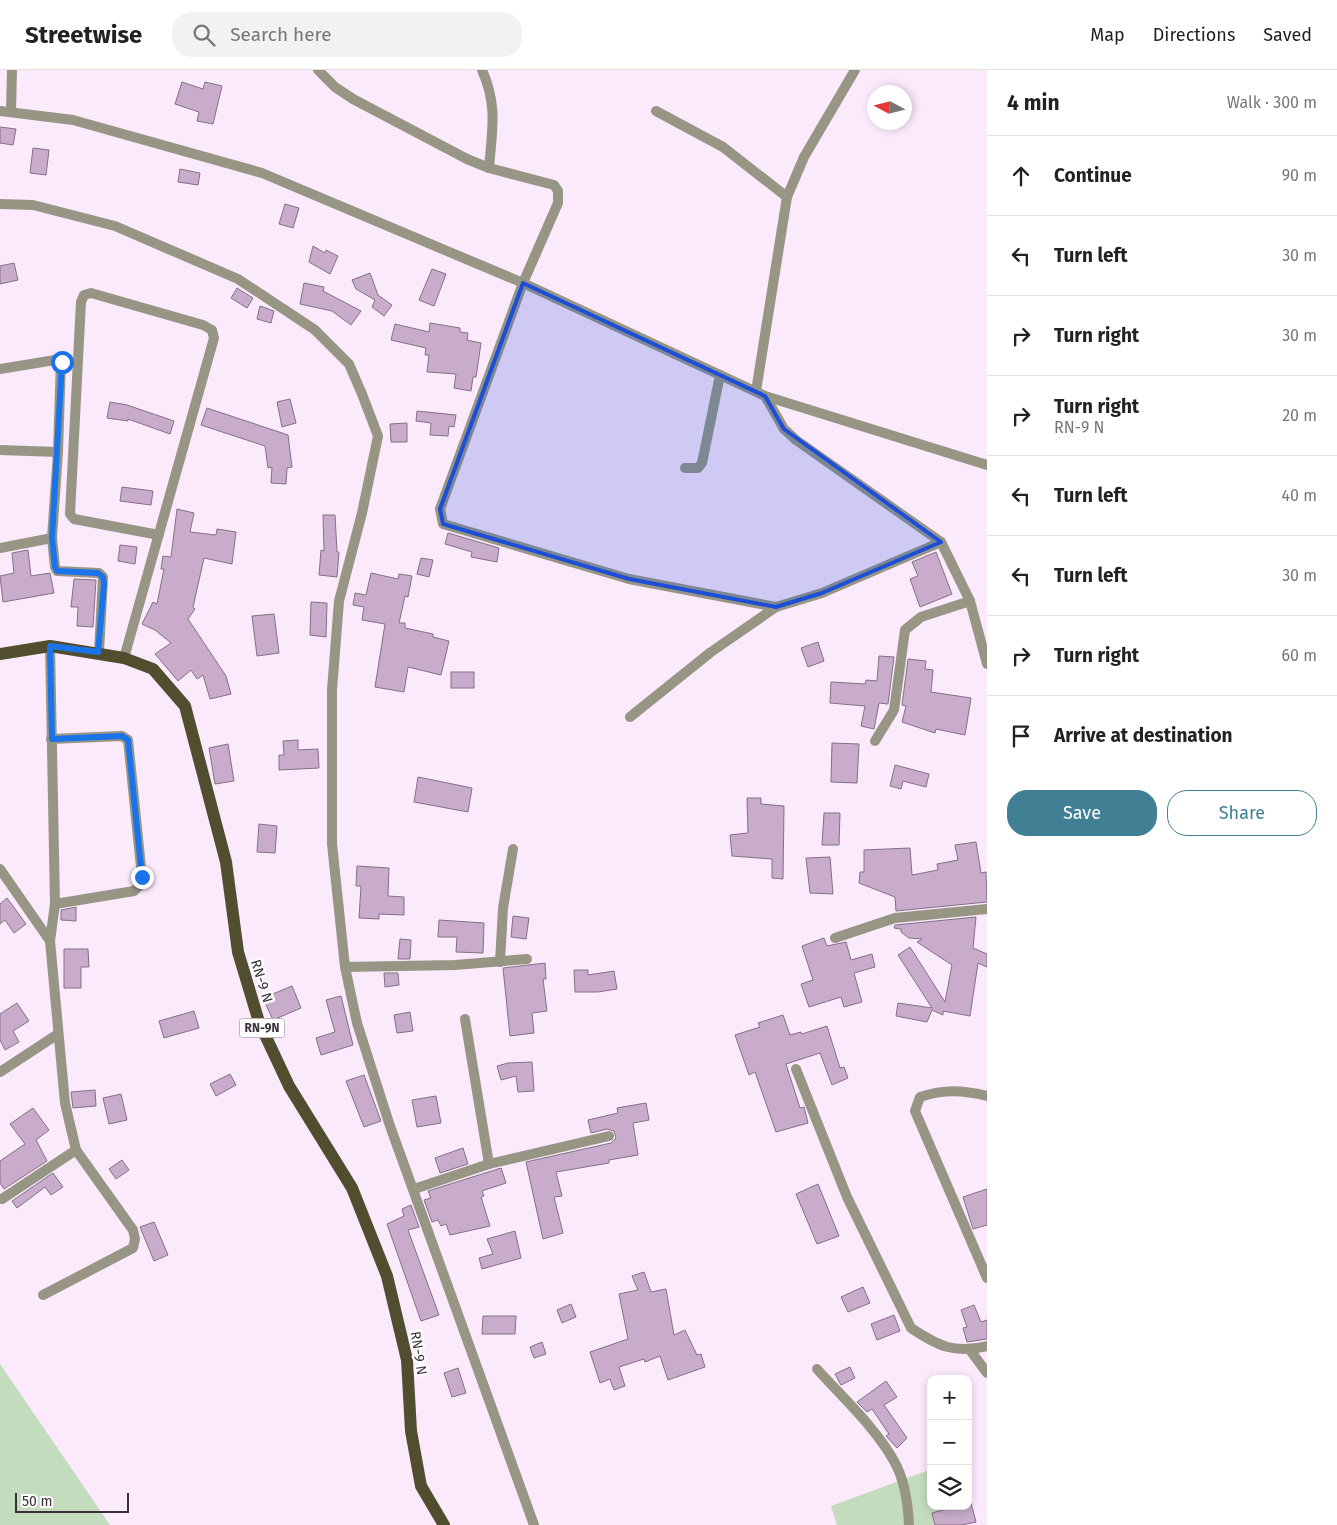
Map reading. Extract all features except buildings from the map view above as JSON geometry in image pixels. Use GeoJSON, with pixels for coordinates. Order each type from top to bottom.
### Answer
{"type":"FeatureCollection","features":[{"type":"Feature","properties":{"kind":"main road","name":"RN-9 N"},"geometry":{"type":"LineString","coordinates":[[0,654],[50,646],[98,652],[124,658],[153,669],[185,706],[226,862],[238,952],[259,1022],[289,1086],[352,1188],[388,1276],[407,1360],[411,1431],[421,1486],[444,1525]]}},
{"type":"Feature","properties":{"kind":"street"},"geometry":{"type":"LineString","coordinates":[[12,70],[12,111]]}},
{"type":"Feature","properties":{"kind":"street"},"geometry":{"type":"LineString","coordinates":[[318,70],[335,87],[353,99],[489,168],[540,180],[554,185],[558,191],[558,203],[523,283],[440,509],[443,524],[629,579],[776,607]]}},
{"type":"Feature","properties":{"kind":"street"},"geometry":{"type":"LineString","coordinates":[[482,70],[491,90],[493,110],[489,168]]}},
{"type":"Feature","properties":{"kind":"street"},"geometry":{"type":"LineString","coordinates":[[855,70],[804,157],[788,197],[761,394],[784,429],[796,440],[941,542],[970,601],[987,664]]}},
{"type":"Feature","properties":{"kind":"street"},"geometry":{"type":"LineString","coordinates":[[0,111],[73,120],[262,173],[523,283],[761,394],[987,465]]}},
{"type":"Feature","properties":{"kind":"street"},"geometry":{"type":"LineString","coordinates":[[656,111],[722,147],[788,197]]}},
{"type":"Feature","properties":{"kind":"street"},"geometry":{"type":"LineString","coordinates":[[0,204],[33,204],[115,226],[238,279],[315,330],[349,364],[356,379],[378,436],[362,513],[339,601],[332,690],[332,844],[345,967],[357,1023],[390,1126],[534,1525]]}},
{"type":"Feature","properties":{"kind":"street"},"geometry":{"type":"LineString","coordinates":[[124,658],[159,535],[214,338],[212,330],[91,293],[84,295],[81,302],[70,514],[74,519],[159,535]]}},
{"type":"Feature","properties":{"kind":"street"},"geometry":{"type":"LineString","coordinates":[[0,369],[61,359],[58,452],[52,538],[55,567],[57,571],[98,573],[103,577],[98,652]]}},
{"type":"Feature","properties":{"kind":"street"},"geometry":{"type":"LineString","coordinates":[[685,468],[698,468],[702,463],[720,375]]}},
{"type":"Feature","properties":{"kind":"street"},"geometry":{"type":"LineString","coordinates":[[0,450],[58,452]]}},
{"type":"Feature","properties":{"kind":"street"},"geometry":{"type":"LineString","coordinates":[[0,548],[52,538]]}},
{"type":"Feature","properties":{"kind":"street"},"geometry":{"type":"LineString","coordinates":[[630,717],[710,652],[776,607],[822,593],[941,542]]}},
{"type":"Feature","properties":{"kind":"street"},"geometry":{"type":"LineString","coordinates":[[875,741],[894,710],[905,630],[921,617],[970,601]]}},
{"type":"Feature","properties":{"kind":"street"},"geometry":{"type":"LineString","coordinates":[[43,1295],[132,1248],[135,1238],[133,1230],[76,1150],[65,1103],[50,941],[55,904],[50,646]]}},
{"type":"Feature","properties":{"kind":"street"},"geometry":{"type":"LineString","coordinates":[[52,739],[122,736],[128,740],[142,877],[140,885],[134,891],[55,904]]}},
{"type":"Feature","properties":{"kind":"street"},"geometry":{"type":"LineString","coordinates":[[500,962],[503,908],[513,849]]}},
{"type":"Feature","properties":{"kind":"street"},"geometry":{"type":"LineString","coordinates":[[0,869],[50,941]]}},
{"type":"Feature","properties":{"kind":"street"},"geometry":{"type":"LineString","coordinates":[[835,938],[895,918],[987,909]]}},
{"type":"Feature","properties":{"kind":"street"},"geometry":{"type":"LineString","coordinates":[[345,967],[500,962],[527,959]]}},
{"type":"Feature","properties":{"kind":"street"},"geometry":{"type":"LineString","coordinates":[[465,1019],[489,1164]]}},
{"type":"Feature","properties":{"kind":"street"},"geometry":{"type":"LineString","coordinates":[[0,1072],[58,1034]]}},
{"type":"Feature","properties":{"kind":"street"},"geometry":{"type":"LineString","coordinates":[[796,1069],[847,1197],[911,1328],[931,1341],[949,1349],[970,1350],[987,1346]]}},
{"type":"Feature","properties":{"kind":"street"},"geometry":{"type":"LineString","coordinates":[[987,1096],[959,1090],[938,1091],[920,1097],[914,1111],[987,1278]]}},
{"type":"Feature","properties":{"kind":"street"},"geometry":{"type":"LineString","coordinates":[[414,1189],[489,1164],[610,1136]]}},
{"type":"Feature","properties":{"kind":"street"},"geometry":{"type":"LineString","coordinates":[[2,1199],[76,1150]]}},
{"type":"Feature","properties":{"kind":"street"},"geometry":{"type":"LineString","coordinates":[[970,1350],[987,1373]]}},
{"type":"Feature","properties":{"kind":"street"},"geometry":{"type":"LineString","coordinates":[[817,1369],[869,1426],[895,1462],[907,1498],[909,1525]]}},
{"type":"Feature","properties":{"kind":"highlighted area"},"geometry":{"type":"Polygon","coordinates":[[[523,283],[765,396],[784,429],[941,542],[822,593],[776,607],[629,579],[443,524],[440,509],[523,283]]]}},
{"type":"Feature","properties":{"kind":"green space"},"geometry":{"type":"Polygon","coordinates":[[[0,1364],[110,1525],[0,1525],[0,1364]]]}},
{"type":"Feature","properties":{"kind":"green space"},"geometry":{"type":"Polygon","coordinates":[[[927,1471],[927,1510],[940,1510],[944,1525],[837,1525],[831,1506],[927,1471]]]}},
{"type":"Feature","properties":{"kind":"route"},"geometry":{"type":"LineString","coordinates":[[62,362],[52,538],[55,567],[57,571],[98,573],[103,577],[104,584],[98,652],[50,646],[52,739],[122,736],[128,740],[142,877]]}}]}
